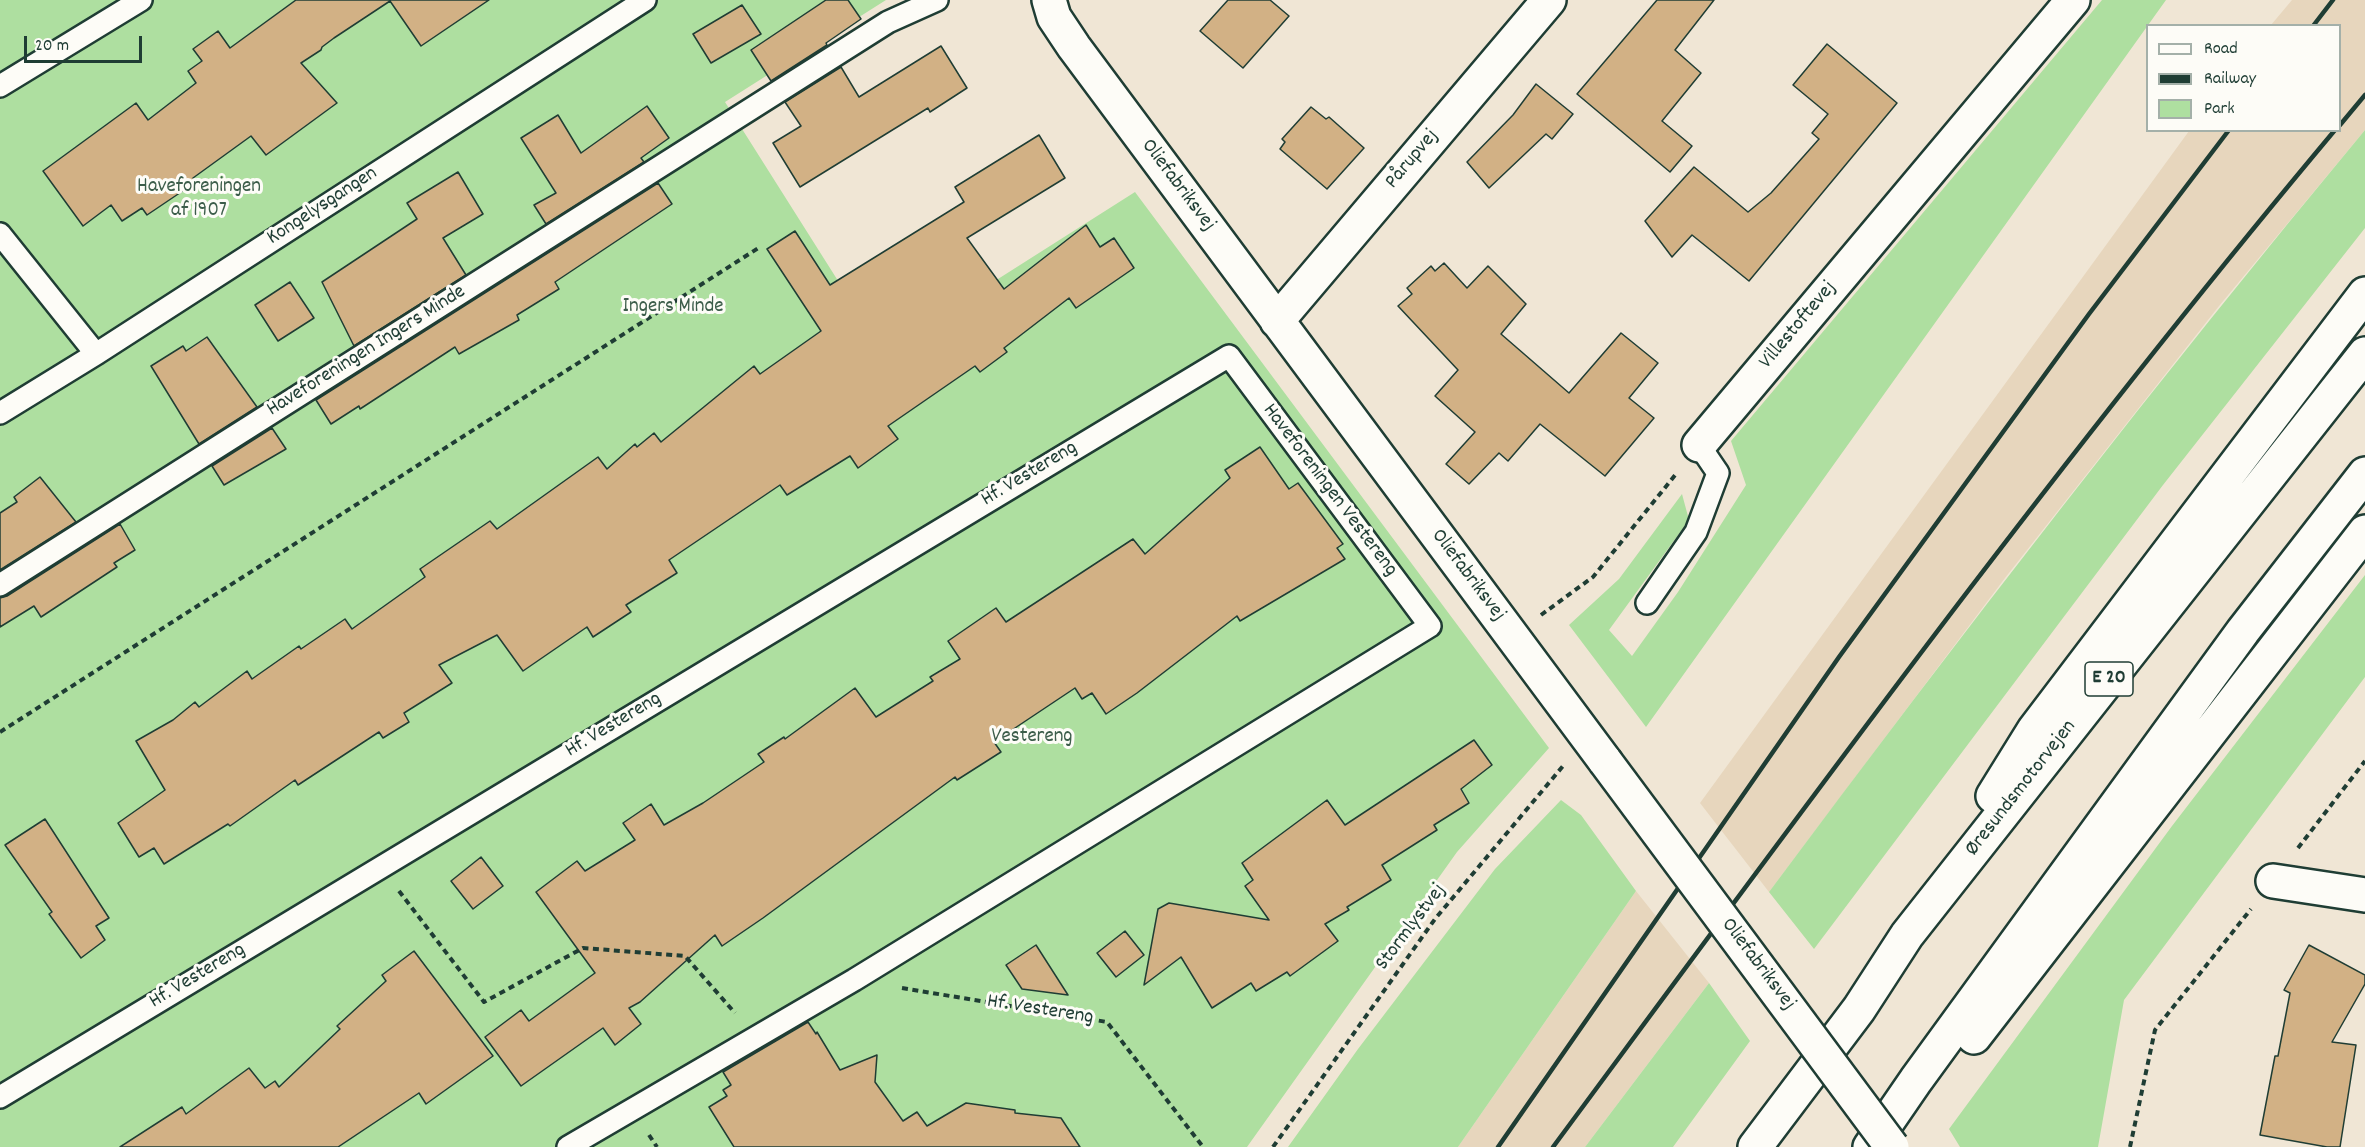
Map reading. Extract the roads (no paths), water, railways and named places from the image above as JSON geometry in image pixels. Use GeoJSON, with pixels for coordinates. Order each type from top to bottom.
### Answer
{"type":"FeatureCollection","features":[{"type":"Feature","properties":{"kind":"main road","name":"Oliefabriksvej"},"geometry":{"type":"LineString","coordinates":[[1049,0],[1054,17],[1074,47],[1892,1147]]}},
{"type":"Feature","properties":{"kind":"main road","name":"Pårupvej"},"geometry":{"type":"LineString","coordinates":[[1277,321],[1549,0]]}},
{"type":"Feature","properties":{"kind":"main road","name":"Villestoftevej"},"geometry":{"type":"LineString","coordinates":[[1699,445],[2073,0]]}},
{"type":"Feature","properties":{"kind":"main road"},"geometry":{"type":"LineString","coordinates":[[1907,935],[2034,730],[2365,294]]}},
{"type":"Feature","properties":{"kind":"main road","name":"Øresundsmotorvejen"},"geometry":{"type":"LineString","coordinates":[[1755,1147],[1859,1009],[1907,935],[2365,354]]}},
{"type":"Feature","properties":{"kind":"main road"},"geometry":{"type":"LineString","coordinates":[[1870,1147],[1916,1080],[2243,631],[2365,474]]}},
{"type":"Feature","properties":{"kind":"main road"},"geometry":{"type":"LineString","coordinates":[[1883,1147],[1928,1097],[2365,532]]}},
{"type":"Feature","properties":{"kind":"main road"},"geometry":{"type":"LineString","coordinates":[[2273,880],[2365,896]]}},
{"type":"Feature","properties":{"kind":"lane"},"geometry":{"type":"LineString","coordinates":[[0,86],[141,0]]}},
{"type":"Feature","properties":{"kind":"lane","name":"Kongelysgangen"},"geometry":{"type":"LineString","coordinates":[[0,413],[96,354],[645,0]]}},
{"type":"Feature","properties":{"kind":"lane","name":"Haveforeningen Ingers Minde"},"geometry":{"type":"LineString","coordinates":[[0,585],[888,22],[937,0]]}},
{"type":"Feature","properties":{"kind":"lane"},"geometry":{"type":"LineString","coordinates":[[0,234],[96,354]]}},
{"type":"Feature","properties":{"kind":"lane","name":"Haveforeningen Vestereng"},"geometry":{"type":"LineString","coordinates":[[568,1147],[854,980],[1430,626],[1229,356]]}},
{"type":"Feature","properties":{"kind":"lane","name":"Hf. Vestereng"},"geometry":{"type":"LineString","coordinates":[[0,1097],[1229,356]]}},
{"type":"Feature","properties":{"kind":"lane"},"geometry":{"type":"LineString","coordinates":[[1647,603],[1696,532],[1718,473],[1699,445]]}},
{"type":"Feature","properties":{"kind":"railway"},"geometry":{"type":"LineString","coordinates":[[2315,24],[2333,0]]}},
{"type":"Feature","properties":{"kind":"railway"},"geometry":{"type":"LineString","coordinates":[[2341,124],[2365,95]]}},
{"type":"Feature","properties":{"kind":"railway"},"geometry":{"type":"LineString","coordinates":[[1498,1147],[1839,657],[2089,314],[2227,132]]}},
{"type":"Feature","properties":{"kind":"railway"},"geometry":{"type":"LineString","coordinates":[[1553,1147],[2034,505],[2233,254],[2333,132]]}},
{"type":"Feature","properties":{"kind":"park label","name":"Haveforeningen af 1907"},"geometry":{"type":"Point","coordinates":[199,200]}},
{"type":"Feature","properties":{"kind":"park label","name":"Ingers Minde"},"geometry":{"type":"Point","coordinates":[673,308]}},
{"type":"Feature","properties":{"kind":"park label","name":"Vestereng"},"geometry":{"type":"Point","coordinates":[1032,738]}}]}
